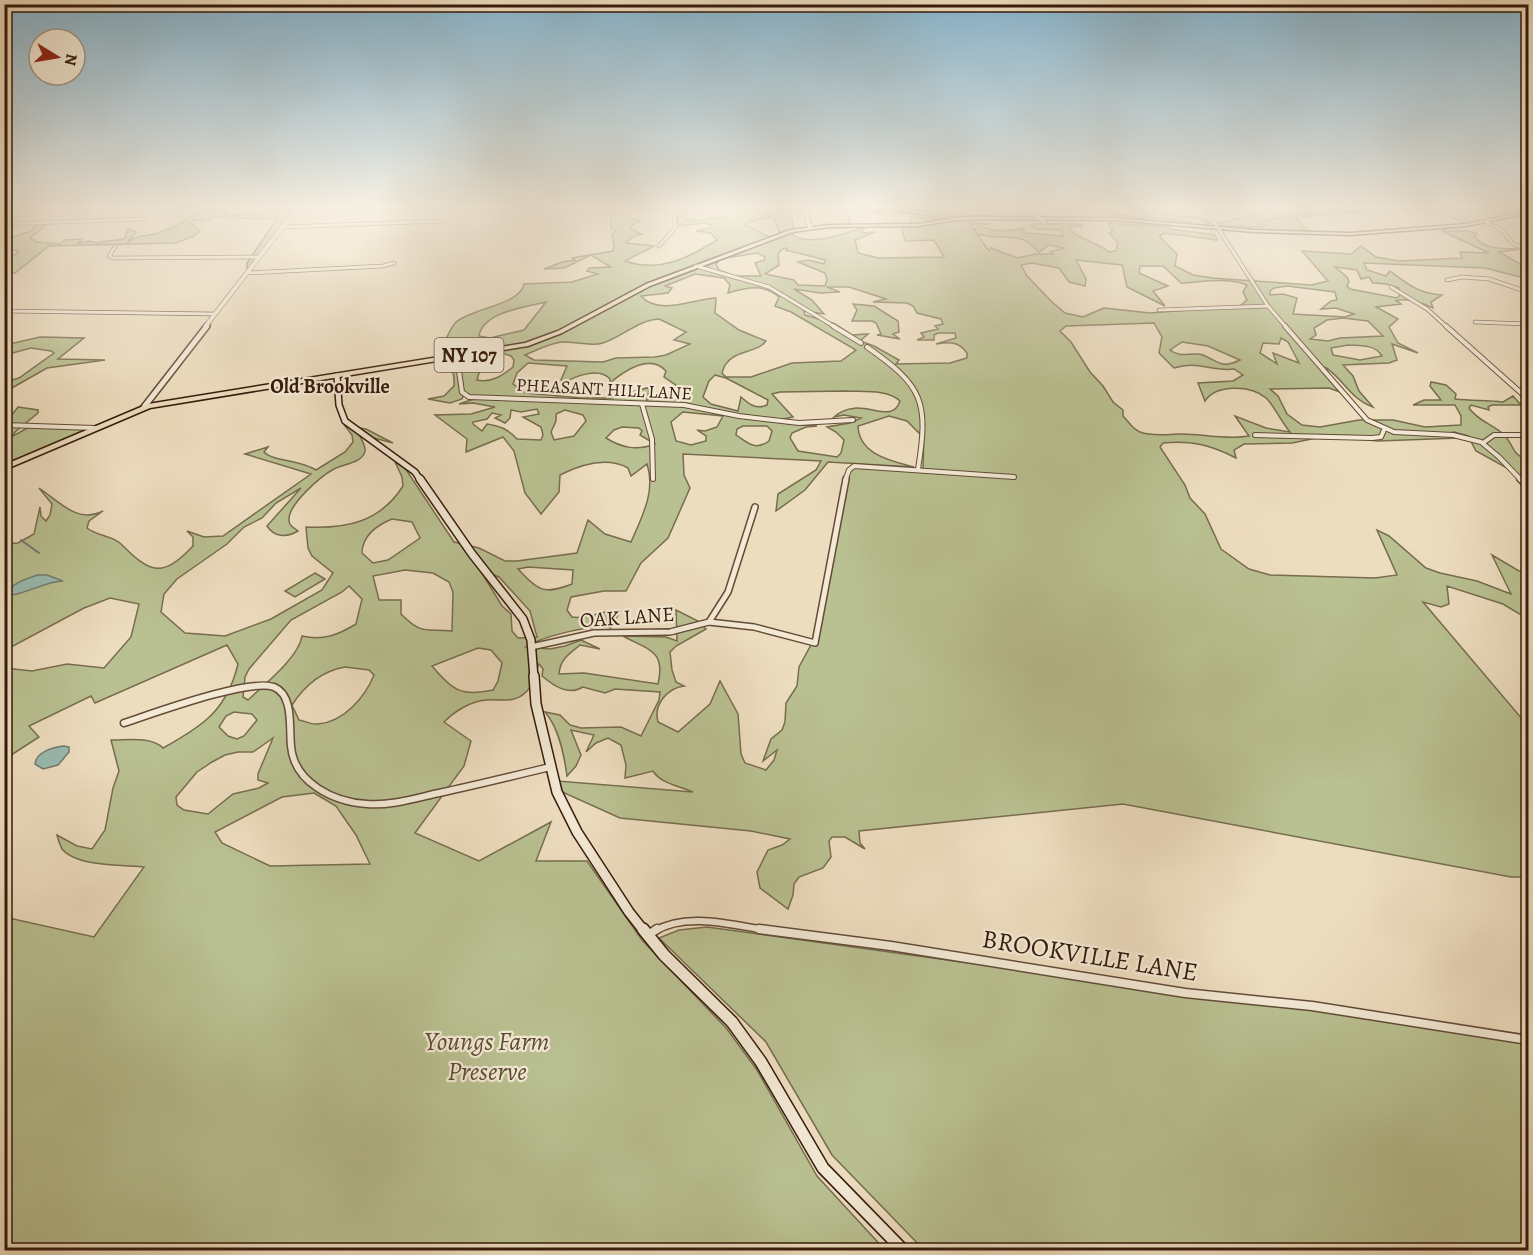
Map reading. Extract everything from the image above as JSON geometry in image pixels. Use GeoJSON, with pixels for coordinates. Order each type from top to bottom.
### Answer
{"type":"FeatureCollection","features":[{"type":"Feature","properties":{"kind":"main road","name":"NY 107"},"geometry":{"type":"LineString","coordinates":[[337,381],[357,373],[513,348],[541,341],[648,285],[696,266]]}},
{"type":"Feature","properties":{"kind":"main road"},"geometry":{"type":"LineString","coordinates":[[4,468],[144,407],[170,401],[337,381],[339,405],[345,421],[415,472],[471,554],[517,609],[528,630],[537,704],[557,792],[577,832],[629,912],[647,936],[732,1022],[761,1062],[823,1168],[903,1251]]}},
{"type":"Feature","properties":{"kind":"street"},"geometry":{"type":"LineString","coordinates":[[144,407],[253,266]]}},
{"type":"Feature","properties":{"kind":"street"},"geometry":{"type":"LineString","coordinates":[[247,273],[385,266]]}},
{"type":"Feature","properties":{"kind":"street"},"geometry":{"type":"LineString","coordinates":[[696,266],[769,287],[861,343]]}},
{"type":"Feature","properties":{"kind":"street"},"geometry":{"type":"LineString","coordinates":[[1241,266],[1268,306],[1363,416],[1384,430],[1454,435],[1483,443],[1528,487]]}},
{"type":"Feature","properties":{"kind":"street"},"geometry":{"type":"LineString","coordinates":[[1447,280],[1471,277],[1492,279],[1505,283],[1518,291],[1528,292]]}},
{"type":"Feature","properties":{"kind":"street"},"geometry":{"type":"LineString","coordinates":[[1391,287],[1427,309],[1528,399]]}},
{"type":"Feature","properties":{"kind":"street"},"geometry":{"type":"LineString","coordinates":[[1159,310],[1268,306]]}},
{"type":"Feature","properties":{"kind":"street"},"geometry":{"type":"LineString","coordinates":[[4,310],[215,314]]}},
{"type":"Feature","properties":{"kind":"street"},"geometry":{"type":"LineString","coordinates":[[1475,322],[1528,324]]}},
{"type":"Feature","properties":{"kind":"street"},"geometry":{"type":"LineString","coordinates":[[867,347],[903,375],[919,395],[922,408],[918,469]]}},
{"type":"Feature","properties":{"kind":"street","name":"PHEASANT HILL LANE"},"geometry":{"type":"LineString","coordinates":[[458,357],[462,392],[469,397],[694,406],[739,416],[787,422],[815,423],[853,420]]}},
{"type":"Feature","properties":{"kind":"street"},"geometry":{"type":"LineString","coordinates":[[642,405],[652,439],[652,478]]}},
{"type":"Feature","properties":{"kind":"street"},"geometry":{"type":"LineString","coordinates":[[4,425],[95,428]]}},
{"type":"Feature","properties":{"kind":"street"},"geometry":{"type":"LineString","coordinates":[[1255,435],[1372,438],[1381,437],[1384,430]]}},
{"type":"Feature","properties":{"kind":"street"},"geometry":{"type":"LineString","coordinates":[[1483,443],[1494,435],[1528,435]]}},
{"type":"Feature","properties":{"kind":"street"},"geometry":{"type":"LineString","coordinates":[[755,507],[728,592],[709,622],[754,627],[814,643],[849,470],[861,465],[1014,477]]}},
{"type":"Feature","properties":{"kind":"street","name":"OAK LANE"},"geometry":{"type":"LineString","coordinates":[[531,647],[594,633],[670,632],[709,622]]}},
{"type":"Feature","properties":{"kind":"street"},"geometry":{"type":"LineString","coordinates":[[123,723],[240,689],[272,687],[283,696],[291,751],[298,769],[309,782],[323,792],[344,800],[368,804],[394,802],[550,767]]}},
{"type":"Feature","properties":{"kind":"street","name":"BROOKVILLE LANE"},"geometry":{"type":"LineString","coordinates":[[647,936],[664,926],[696,921],[891,946],[1185,993],[1312,1006],[1528,1040]]}},
{"type":"Feature","properties":{"kind":"green space"},"geometry":{"type":"Polygon","coordinates":[[[5,266],[24,266],[15,273],[5,275],[5,266]]]}},
{"type":"Feature","properties":{"kind":"green space"},"geometry":{"type":"Polygon","coordinates":[[[553,266],[569,266],[564,268],[544,269],[553,266]]]}},
{"type":"Feature","properties":{"kind":"green space","name":"Youngs Farm Preserve"},"geometry":{"type":"Polygon","coordinates":[[[609,266],[717,266],[719,270],[735,276],[761,276],[756,266],[778,266],[765,274],[794,280],[798,285],[825,286],[827,280],[825,273],[807,266],[1021,266],[1027,276],[1065,313],[1083,317],[1104,308],[1150,313],[1240,306],[1247,300],[1243,292],[1247,285],[1232,281],[1181,283],[1163,266],[1140,266],[1139,273],[1168,286],[1153,291],[1165,306],[1127,287],[1122,266],[1175,266],[1193,275],[1213,278],[1311,285],[1328,281],[1315,266],[1365,266],[1367,270],[1386,276],[1390,271],[1419,290],[1442,295],[1431,302],[1433,308],[1410,300],[1396,301],[1401,304],[1376,307],[1398,319],[1389,327],[1398,343],[1418,353],[1392,344],[1397,360],[1389,363],[1343,365],[1353,376],[1359,391],[1373,407],[1358,399],[1325,367],[1340,392],[1329,388],[1270,389],[1278,396],[1287,414],[1302,425],[1320,427],[1359,420],[1393,420],[1425,427],[1461,425],[1461,416],[1455,405],[1413,405],[1424,400],[1441,400],[1430,386],[1431,382],[1446,385],[1456,394],[1455,399],[1503,402],[1513,396],[1521,405],[1492,405],[1488,407],[1489,410],[1471,405],[1469,408],[1503,434],[1515,452],[1528,460],[1528,490],[1518,474],[1476,451],[1468,436],[1454,432],[1448,433],[1460,438],[1378,441],[1326,436],[1292,443],[1244,444],[1234,450],[1236,458],[1192,443],[1163,443],[1160,447],[1185,485],[1190,498],[1205,514],[1221,549],[1249,569],[1270,575],[1375,578],[1397,575],[1377,530],[1389,536],[1426,568],[1477,581],[1511,594],[1492,555],[1519,571],[1528,572],[1528,619],[1503,604],[1447,586],[1449,604],[1441,607],[1423,602],[1528,726],[1528,877],[1511,877],[1123,804],[859,831],[860,843],[865,849],[845,837],[832,837],[829,841],[831,857],[823,868],[799,877],[794,884],[788,909],[760,888],[757,872],[768,850],[790,839],[751,831],[620,818],[560,791],[558,781],[693,792],[666,782],[653,771],[625,778],[626,765],[621,745],[608,738],[596,743],[586,752],[594,735],[571,730],[581,755],[576,766],[567,776],[557,733],[545,712],[560,715],[570,725],[581,728],[621,727],[641,736],[659,700],[660,692],[615,689],[605,693],[583,687],[577,690],[567,690],[556,686],[542,676],[543,669],[539,664],[531,685],[518,698],[475,702],[458,710],[444,722],[471,741],[464,766],[415,833],[479,861],[551,822],[536,861],[587,861],[642,940],[727,1029],[757,1070],[817,1176],[885,1250],[5,1250],[4,922],[9,918],[94,937],[144,867],[100,864],[78,859],[62,849],[57,835],[77,846],[92,849],[105,830],[113,788],[119,771],[111,740],[145,740],[163,748],[177,740],[201,724],[220,705],[233,680],[238,664],[227,645],[95,703],[91,696],[29,726],[39,737],[5,759],[5,668],[5,544],[18,543],[34,534],[40,507],[41,516],[46,521],[50,515],[52,504],[39,488],[69,510],[77,513],[85,515],[103,511],[89,521],[87,528],[118,541],[148,566],[164,568],[173,564],[193,546],[193,537],[187,531],[204,537],[223,536],[311,474],[245,454],[268,447],[264,452],[268,455],[316,470],[345,452],[353,442],[352,435],[345,426],[366,429],[393,443],[359,434],[365,447],[361,458],[328,473],[314,484],[293,507],[289,523],[298,531],[289,535],[281,535],[273,532],[267,526],[301,488],[276,503],[262,518],[244,527],[227,544],[177,579],[164,594],[161,612],[185,633],[225,636],[271,619],[322,590],[333,573],[312,556],[308,548],[306,527],[349,524],[361,521],[384,508],[403,486],[402,477],[395,462],[405,468],[454,542],[479,548],[505,561],[577,553],[588,520],[605,534],[631,542],[647,504],[650,484],[647,464],[631,476],[628,468],[620,464],[602,462],[568,471],[560,475],[559,492],[541,514],[525,493],[514,451],[503,437],[466,452],[467,439],[435,415],[471,414],[495,407],[473,403],[459,404],[474,399],[465,392],[462,399],[450,403],[428,399],[444,396],[454,386],[451,368],[446,363],[437,360],[456,322],[514,297],[521,291],[524,284],[572,282],[598,274],[587,271],[589,268],[611,267],[609,266]],[[1335,267],[1347,277],[1349,282],[1347,286],[1350,289],[1397,298],[1400,295],[1399,288],[1373,283],[1369,277],[1361,279],[1357,270],[1335,267]],[[695,274],[665,286],[672,288],[668,293],[641,296],[648,302],[666,306],[716,298],[715,313],[739,330],[766,341],[730,359],[722,373],[726,377],[751,377],[792,363],[841,361],[856,350],[791,312],[775,306],[779,297],[767,290],[748,288],[728,293],[730,285],[724,278],[695,274]],[[1287,286],[1274,288],[1270,291],[1270,295],[1283,294],[1297,298],[1293,314],[1345,317],[1354,314],[1336,308],[1321,309],[1331,301],[1337,300],[1335,292],[1287,286]],[[827,287],[840,292],[820,293],[794,289],[812,300],[824,314],[804,311],[805,315],[835,324],[852,335],[868,334],[860,341],[899,360],[896,364],[950,363],[967,358],[967,353],[957,344],[936,344],[956,338],[955,333],[938,333],[934,335],[934,340],[917,340],[924,337],[921,333],[938,329],[935,326],[943,324],[941,319],[917,313],[913,306],[907,303],[873,302],[886,299],[849,287],[827,287]],[[546,302],[517,309],[488,321],[479,336],[490,338],[524,330],[546,302]],[[1343,318],[1327,320],[1314,328],[1316,335],[1310,339],[1328,341],[1340,338],[1383,336],[1368,321],[1343,318]],[[659,319],[644,322],[603,343],[561,342],[525,355],[534,360],[603,362],[616,358],[666,355],[690,344],[674,340],[686,332],[659,319]],[[1154,323],[1066,326],[1060,331],[1071,342],[1113,402],[1123,410],[1123,416],[1137,431],[1145,434],[1249,436],[1235,416],[1266,428],[1290,432],[1269,401],[1252,391],[1225,389],[1210,395],[1205,401],[1198,383],[1233,381],[1243,375],[1234,369],[1190,365],[1174,368],[1159,353],[1162,337],[1154,323]],[[1281,338],[1279,344],[1263,343],[1260,353],[1277,364],[1273,353],[1299,363],[1288,342],[1281,338]],[[1182,342],[1170,350],[1178,354],[1203,355],[1224,364],[1240,360],[1208,346],[1182,342]],[[1348,345],[1331,348],[1333,355],[1360,360],[1382,356],[1375,349],[1367,346],[1348,345]],[[496,351],[482,362],[477,380],[492,380],[500,376],[513,367],[514,360],[511,356],[496,351]],[[528,363],[517,373],[513,384],[526,393],[611,398],[650,387],[647,400],[668,395],[677,386],[664,377],[666,371],[652,364],[630,369],[610,383],[610,379],[605,375],[594,373],[581,375],[563,383],[561,380],[567,366],[528,363]],[[715,375],[709,381],[703,397],[711,404],[738,411],[741,397],[756,407],[767,405],[768,400],[726,378],[715,375]],[[867,391],[772,394],[793,417],[783,419],[793,424],[817,426],[806,427],[792,433],[790,438],[798,451],[837,457],[841,453],[844,440],[827,427],[850,423],[861,418],[844,415],[834,417],[854,408],[890,412],[900,401],[889,395],[867,391]],[[537,409],[521,412],[511,410],[510,418],[505,423],[495,418],[501,415],[492,413],[487,419],[473,422],[473,424],[482,431],[487,424],[500,427],[517,439],[541,440],[543,435],[541,427],[523,417],[539,414],[537,409]],[[565,410],[556,414],[556,421],[551,432],[554,440],[574,436],[586,421],[583,415],[565,410]],[[683,412],[671,422],[676,441],[691,445],[706,441],[706,436],[697,430],[705,431],[717,427],[723,416],[683,412]],[[889,416],[858,426],[864,444],[887,459],[914,467],[828,462],[805,490],[776,511],[778,494],[816,470],[821,461],[683,454],[684,475],[690,488],[668,538],[641,563],[626,591],[604,591],[571,597],[567,610],[572,617],[620,611],[611,628],[568,632],[526,647],[550,649],[581,640],[600,649],[580,645],[563,661],[559,674],[584,673],[658,684],[659,664],[653,652],[623,636],[666,637],[677,641],[676,610],[698,621],[706,629],[676,646],[670,652],[676,682],[684,686],[672,690],[663,698],[658,709],[658,722],[678,732],[710,704],[720,681],[738,714],[741,754],[745,763],[766,770],[774,760],[777,750],[763,761],[771,739],[782,730],[786,703],[797,686],[799,667],[812,643],[849,471],[855,467],[923,470],[924,431],[921,435],[907,421],[889,416]],[[743,426],[737,429],[736,435],[756,446],[769,441],[772,431],[767,426],[743,426]],[[622,427],[614,430],[606,438],[618,444],[636,448],[655,444],[640,435],[642,431],[639,428],[622,427]],[[392,519],[376,528],[365,541],[362,553],[373,563],[388,560],[420,538],[412,522],[392,519]],[[528,567],[518,569],[531,582],[548,590],[572,584],[573,570],[528,567]],[[405,570],[373,576],[379,600],[401,600],[401,614],[414,626],[425,630],[452,631],[453,592],[449,582],[433,573],[405,570]],[[480,570],[502,606],[511,614],[512,631],[518,638],[537,637],[530,611],[499,577],[480,570]],[[349,586],[291,620],[249,669],[245,677],[243,697],[248,700],[295,653],[302,636],[317,638],[330,636],[356,624],[362,599],[349,586]],[[110,598],[84,608],[11,647],[5,668],[32,671],[67,664],[104,668],[131,637],[139,604],[110,598]],[[478,648],[432,666],[445,681],[465,692],[493,690],[498,681],[502,663],[491,650],[478,648]],[[345,667],[322,676],[303,691],[292,705],[299,720],[316,724],[336,719],[359,700],[374,675],[369,670],[345,667]],[[234,712],[226,716],[219,727],[228,736],[237,739],[244,736],[257,720],[252,714],[234,712]],[[273,738],[253,752],[225,755],[197,772],[176,797],[177,805],[184,810],[208,814],[233,794],[259,788],[268,783],[258,780],[258,774],[273,738]],[[314,793],[282,797],[215,832],[222,843],[270,866],[370,864],[356,835],[336,806],[314,793]]]}},
{"type":"Feature","properties":{"kind":"green space"},"geometry":{"type":"Polygon","coordinates":[[[1046,266],[1079,266],[1086,279],[1085,286],[1069,282],[1059,268],[1046,266]]]}},
{"type":"Feature","properties":{"kind":"green space"},"geometry":{"type":"Polygon","coordinates":[[[1426,266],[1528,266],[1528,279],[1485,268],[1426,266]]]}},
{"type":"Feature","properties":{"kind":"green space"},"geometry":{"type":"Polygon","coordinates":[[[853,304],[874,306],[898,321],[899,332],[893,334],[900,339],[877,335],[881,334],[876,323],[872,321],[852,321],[857,310],[853,304]]]}},
{"type":"Feature","properties":{"kind":"green space"},"geometry":{"type":"Polygon","coordinates":[[[40,337],[84,338],[58,359],[105,360],[47,368],[5,392],[5,382],[19,378],[54,353],[31,348],[5,355],[5,345],[40,337]]]}},
{"type":"Feature","properties":{"kind":"green space"},"geometry":{"type":"Polygon","coordinates":[[[18,407],[38,410],[38,413],[13,436],[31,426],[95,428],[5,468],[5,436],[7,434],[5,418],[11,416],[18,407]]]}},
{"type":"Feature","properties":{"kind":"green space"},"geometry":{"type":"Polygon","coordinates":[[[315,573],[325,579],[295,597],[285,591],[315,573]]]}},
{"type":"Feature","properties":{"kind":"green space"},"geometry":{"type":"Polygon","coordinates":[[[707,927],[1528,1040],[1528,1250],[924,1250],[832,1155],[766,1042],[659,938],[679,930],[707,927]]]}},
{"type":"Feature","properties":{"kind":"water"},"geometry":{"type":"Polygon","coordinates":[[[38,575],[47,575],[63,581],[18,594],[5,594],[16,584],[38,575]]]}},
{"type":"Feature","properties":{"kind":"water"},"geometry":{"type":"Polygon","coordinates":[[[64,746],[69,747],[69,752],[58,765],[43,769],[35,764],[42,753],[64,746]]]}},
{"type":"Feature","properties":{"kind":"waterway"},"geometry":{"type":"LineString","coordinates":[[21,540],[39,553]]}},
{"type":"Feature","properties":{"kind":"district","name":"Old Brookville"},"geometry":{"type":"Point","coordinates":[330,386]}}]}
